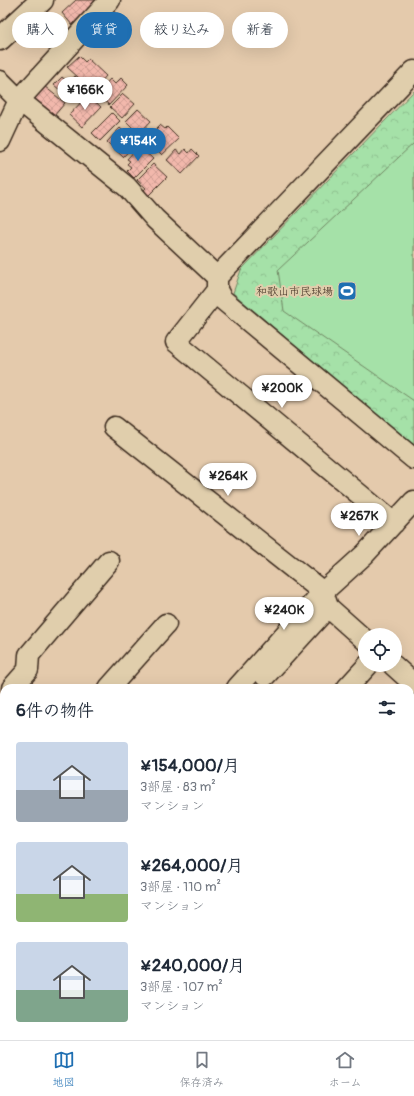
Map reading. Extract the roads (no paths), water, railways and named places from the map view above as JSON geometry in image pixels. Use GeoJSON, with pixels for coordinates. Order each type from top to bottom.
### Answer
{"type":"FeatureCollection","features":[{"type":"Feature","properties":{"kind":"street"},"geometry":{"type":"LineString","coordinates":[[0,39],[42,0]]}},
{"type":"Feature","properties":{"kind":"street"},"geometry":{"type":"LineString","coordinates":[[0,141],[19,100],[110,0]]}},
{"type":"Feature","properties":{"kind":"street"},"geometry":{"type":"LineString","coordinates":[[394,523],[176,342],[217,283],[414,71]]}},
{"type":"Feature","properties":{"kind":"street"},"geometry":{"type":"LineString","coordinates":[[0,81],[19,100],[127,187],[155,219],[217,283],[222,299],[414,459]]}},
{"type":"Feature","properties":{"kind":"street"},"geometry":{"type":"LineString","coordinates":[[114,426],[325,600],[358,633]]}},
{"type":"Feature","properties":{"kind":"street"},"geometry":{"type":"LineString","coordinates":[[264,677],[325,600],[414,501]]}},
{"type":"Feature","properties":{"kind":"street"},"geometry":{"type":"LineString","coordinates":[[16,684],[28,670],[29,655],[109,561]]}},
{"type":"Feature","properties":{"kind":"street"},"geometry":{"type":"LineString","coordinates":[[242,684],[325,600]]}},
{"type":"Feature","properties":{"kind":"street"},"geometry":{"type":"LineString","coordinates":[[113,684],[166,624]]}},
{"type":"Feature","properties":{"kind":"street"},"geometry":{"type":"LineString","coordinates":[[351,684],[362,672]]}},
{"type":"Feature","properties":{"kind":"street"},"geometry":{"type":"LineString","coordinates":[[401,672],[414,684]]}},
{"type":"Feature","properties":{"kind":"place","name":"和歌山市民球場"},"geometry":{"type":"Point","coordinates":[347,291]}}]}
